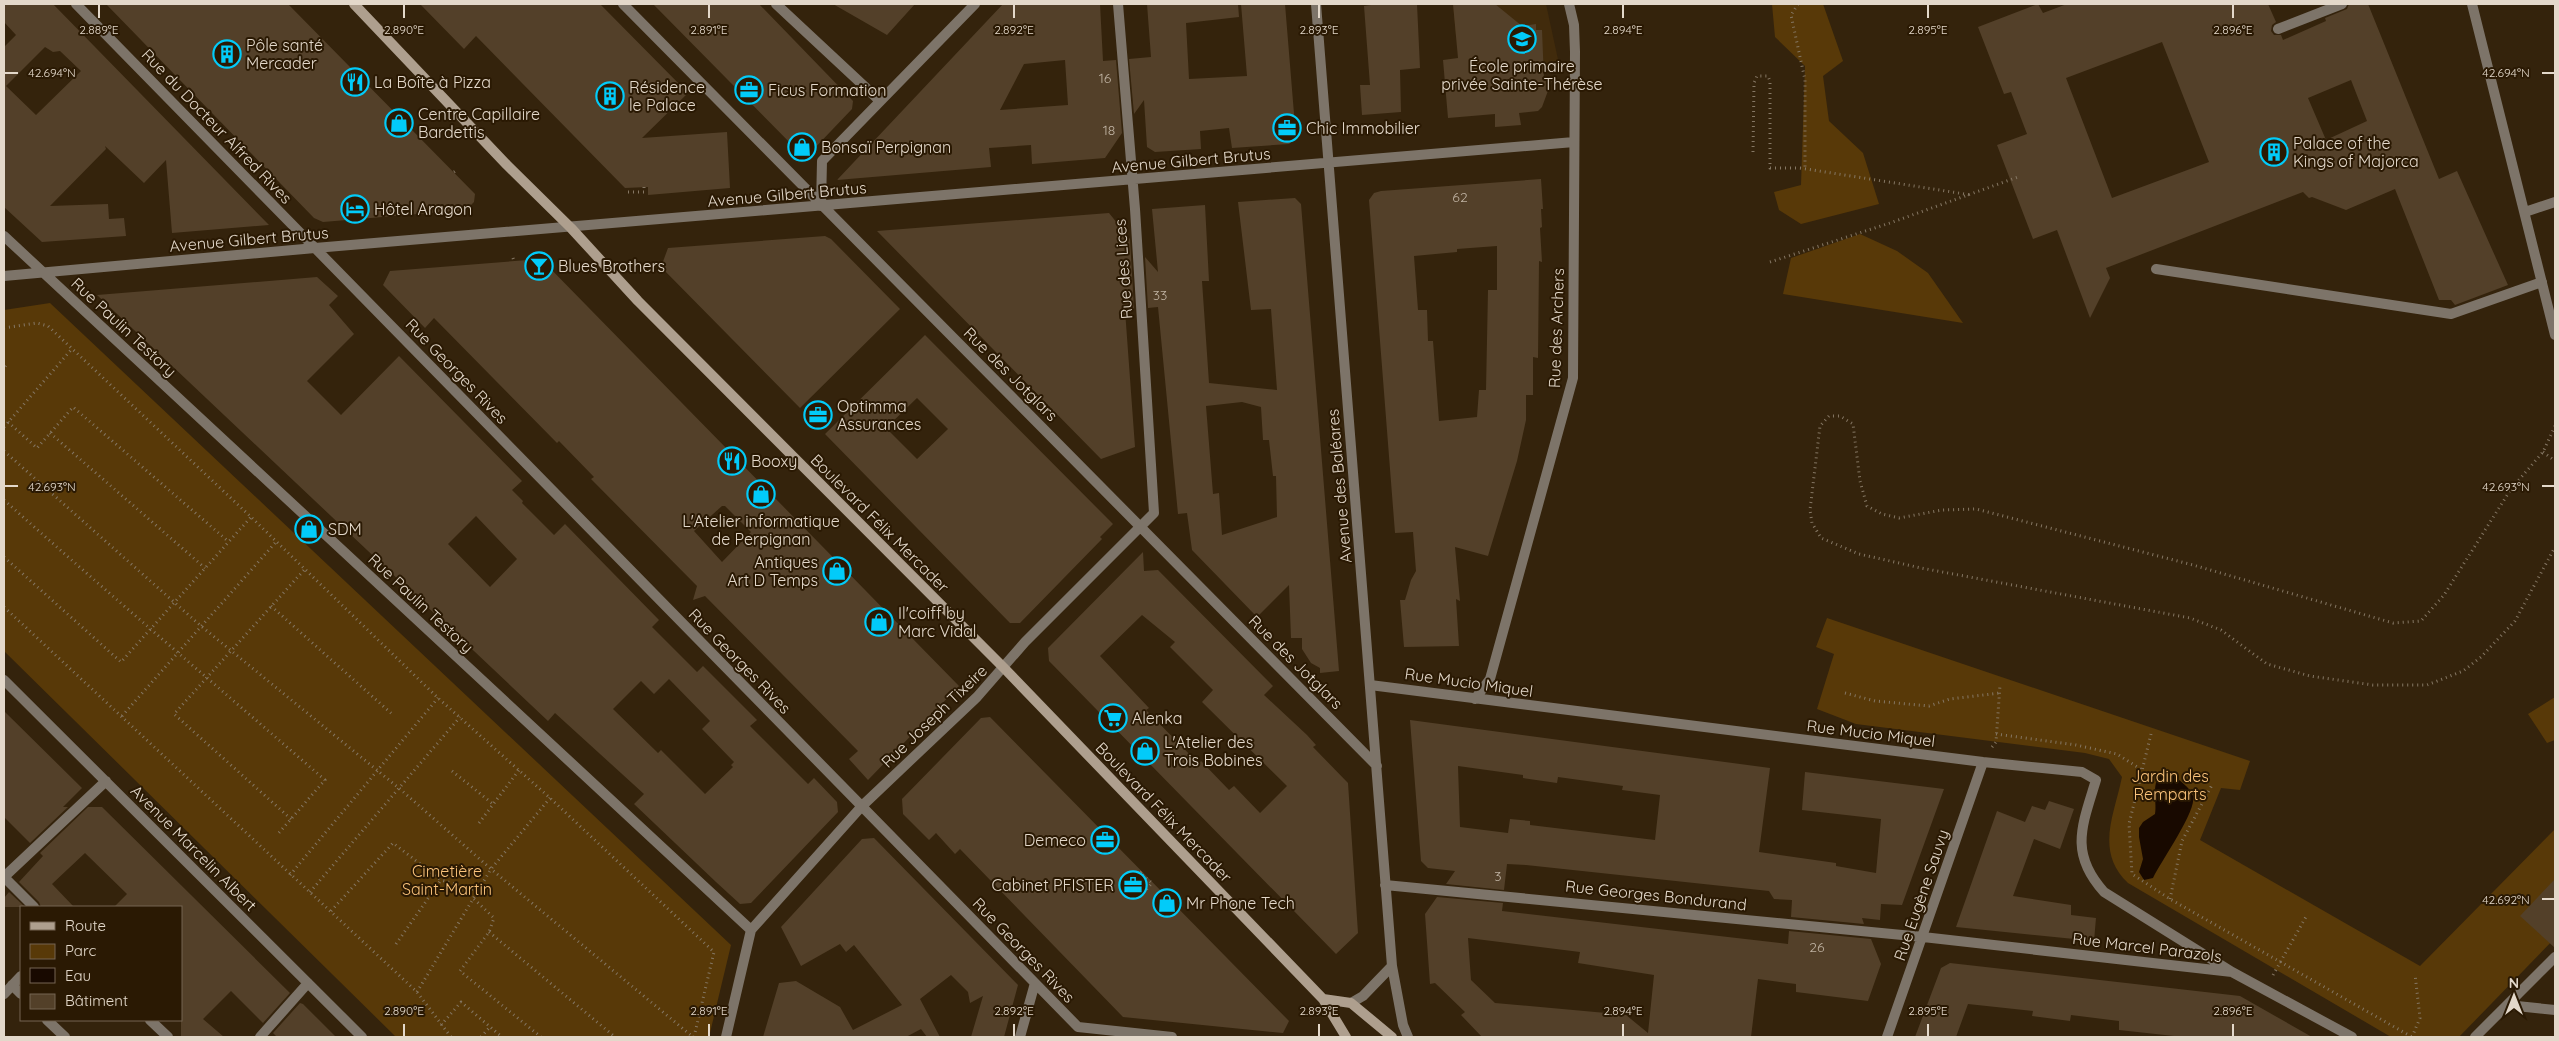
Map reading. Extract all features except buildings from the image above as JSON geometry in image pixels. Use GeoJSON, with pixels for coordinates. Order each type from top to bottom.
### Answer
{"type":"FeatureCollection","features":[{"type":"Feature","properties":{"kind":"main road","name":"Boulevard Félix Mercader"},"geometry":{"type":"LineString","coordinates":[[354,4],[507,165],[571,228],[645,308],[1004,668],[1323,999],[1346,1037]]}},
{"type":"Feature","properties":{"kind":"main road"},"geometry":{"type":"LineString","coordinates":[[1323,999],[1351,1003],[1392,1037]]}},
{"type":"Feature","properties":{"kind":"street","name":"Rue du Docteur Alfred Rives"},"geometry":{"type":"LineString","coordinates":[[76,4],[315,248]]}},
{"type":"Feature","properties":{"kind":"street","name":"Rue des Jotglars"},"geometry":{"type":"LineString","coordinates":[[623,4],[1377,766]]}},
{"type":"Feature","properties":{"kind":"street"},"geometry":{"type":"LineString","coordinates":[[776,4],[878,100]]}},
{"type":"Feature","properties":{"kind":"street"},"geometry":{"type":"LineString","coordinates":[[821,206],[822,161],[878,100],[975,4]]}},
{"type":"Feature","properties":{"kind":"street","name":"Rue des Lices"},"geometry":{"type":"LineString","coordinates":[[1118,4],[1132,180],[1154,513],[1140,526]]}},
{"type":"Feature","properties":{"kind":"street","name":"Avenue des Baléares"},"geometry":{"type":"LineString","coordinates":[[1316,4],[1392,966],[1403,1026],[1408,1037]]}},
{"type":"Feature","properties":{"kind":"street","name":"Rue des Archers"},"geometry":{"type":"LineString","coordinates":[[1475,699],[1490,679],[1573,378],[1574,25],[1569,4]]}},
{"type":"Feature","properties":{"kind":"street"},"geometry":{"type":"LineString","coordinates":[[2278,29],[2342,4]]}},
{"type":"Feature","properties":{"kind":"street"},"geometry":{"type":"LineString","coordinates":[[2472,4],[2555,335]]}},
{"type":"Feature","properties":{"kind":"street","name":"Avenue Gilbert Brutus"},"geometry":{"type":"LineString","coordinates":[[4,276],[1574,142]]}},
{"type":"Feature","properties":{"kind":"street"},"geometry":{"type":"LineString","coordinates":[[2525,212],[2555,202]]}},
{"type":"Feature","properties":{"kind":"street","name":"Rue Paulin Testory"},"geometry":{"type":"LineString","coordinates":[[4,236],[751,930]]}},
{"type":"Feature","properties":{"kind":"street","name":"Rue Georges Rives"},"geometry":{"type":"LineString","coordinates":[[315,248],[1078,1027],[1172,1037]]}},
{"type":"Feature","properties":{"kind":"street"},"geometry":{"type":"LineString","coordinates":[[2156,268],[2451,314],[2542,282]]}},
{"type":"Feature","properties":{"kind":"street","name":"Rue Joseph Tixeire"},"geometry":{"type":"LineString","coordinates":[[751,930],[862,806],[977,697],[1025,642],[1140,526]]}},
{"type":"Feature","properties":{"kind":"street","name":"Avenue Marcelin Albert"},"geometry":{"type":"LineString","coordinates":[[4,680],[362,1037]]}},
{"type":"Feature","properties":{"kind":"street","name":"Rue Mucio Miquel"},"geometry":{"type":"LineString","coordinates":[[1370,685],[1983,762],[2082,772],[2096,780],[2082,827],[2082,856],[2092,878],[2104,892],[2232,972]]}},
{"type":"Feature","properties":{"kind":"street","name":"Rue Eugène Sauvy"},"geometry":{"type":"LineString","coordinates":[[1887,1037],[1983,762]]}},
{"type":"Feature","properties":{"kind":"street"},"geometry":{"type":"LineString","coordinates":[[33,906],[4,877],[106,781]]}},
{"type":"Feature","properties":{"kind":"street","name":"Rue Georges Bondurand"},"geometry":{"type":"LineString","coordinates":[[1385,885],[1923,937]]}},
{"type":"Feature","properties":{"kind":"street"},"geometry":{"type":"LineString","coordinates":[[726,1037],[751,930]]}},
{"type":"Feature","properties":{"kind":"street","name":"Rue Marcel Parazols"},"geometry":{"type":"LineString","coordinates":[[1923,937],[2232,972],[2352,1037]]}},
{"type":"Feature","properties":{"kind":"street"},"geometry":{"type":"LineString","coordinates":[[2475,1037],[2555,957]]}},
{"type":"Feature","properties":{"kind":"street"},"geometry":{"type":"LineString","coordinates":[[1351,1003],[1363,996],[1392,966]]}},
{"type":"Feature","properties":{"kind":"street"},"geometry":{"type":"LineString","coordinates":[[4,994],[20,977]]}},
{"type":"Feature","properties":{"kind":"street"},"geometry":{"type":"LineString","coordinates":[[260,1037],[308,982]]}},
{"type":"Feature","properties":{"kind":"street"},"geometry":{"type":"LineString","coordinates":[[1020,1037],[1035,983]]}},
{"type":"Feature","properties":{"kind":"street"},"geometry":{"type":"LineString","coordinates":[[12,985],[20,993]]}},
{"type":"Feature","properties":{"kind":"street"},"geometry":{"type":"LineString","coordinates":[[2507,1005],[2555,1010]]}},
{"type":"Feature","properties":{"kind":"street"},"geometry":{"type":"LineString","coordinates":[[48,1021],[65,1037]]}},
{"type":"Feature","properties":{"kind":"street"},"geometry":{"type":"LineString","coordinates":[[151,1021],[168,1037]]}},
{"type":"Feature","properties":{"kind":"path"},"geometry":{"type":"LineString","coordinates":[[1798,4],[1791,15],[1805,80],[1805,169]]}},
{"type":"Feature","properties":{"kind":"path"},"geometry":{"type":"LineString","coordinates":[[1753,152],[1754,83],[1757,76],[1768,76],[1770,81],[1770,168],[1805,169],[1971,195]]}},
{"type":"Feature","properties":{"kind":"path"},"geometry":{"type":"LineString","coordinates":[[1770,262],[1971,195],[2018,177]]}},
{"type":"Feature","properties":{"kind":"path"},"geometry":{"type":"LineString","coordinates":[[628,192],[644,192],[644,187]]}},
{"type":"Feature","properties":{"kind":"path"},"geometry":{"type":"LineString","coordinates":[[4,328],[37,323],[48,326],[251,517],[438,698],[550,798],[714,952],[694,1037],[491,869],[400,789],[201,626],[4,451]]}},
{"type":"Feature","properties":{"kind":"path"},"geometry":{"type":"LineString","coordinates":[[4,427],[72,350]]}},
{"type":"Feature","properties":{"kind":"path"},"geometry":{"type":"LineString","coordinates":[[8,422],[37,448],[73,407],[229,542]]}},
{"type":"Feature","properties":{"kind":"path"},"geometry":{"type":"LineString","coordinates":[[2555,426],[2543,452],[2511,489],[2444,595],[2421,621],[2393,623],[2193,565],[1976,509],[1942,510],[1899,518],[1882,514],[1867,506],[1860,481],[1853,424],[1840,416],[1829,416],[1820,426],[1810,510],[1812,524],[1821,538],[1859,554],[1930,570],[2190,618],[2221,630],[2267,664],[2310,676],[2373,685],[2427,685],[2463,670],[2475,661],[2515,621],[2555,547]]}},
{"type":"Feature","properties":{"kind":"path"},"geometry":{"type":"LineString","coordinates":[[50,433],[205,568]]}},
{"type":"Feature","properties":{"kind":"path"},"geometry":{"type":"LineString","coordinates":[[2543,452],[2555,461]]}},
{"type":"Feature","properties":{"kind":"path"},"geometry":{"type":"LineString","coordinates":[[4,500],[150,630],[180,653],[325,780],[278,835]]}},
{"type":"Feature","properties":{"kind":"path"},"geometry":{"type":"LineString","coordinates":[[4,557],[121,662],[251,517]]}},
{"type":"Feature","properties":{"kind":"path"},"geometry":{"type":"LineString","coordinates":[[122,716],[180,653],[201,626],[276,542]]}},
{"type":"Feature","properties":{"kind":"path"},"geometry":{"type":"LineString","coordinates":[[291,819],[174,714],[305,569]]}},
{"type":"Feature","properties":{"kind":"path"},"geometry":{"type":"LineString","coordinates":[[271,606],[392,714]]}},
{"type":"Feature","properties":{"kind":"path"},"geometry":{"type":"LineString","coordinates":[[4,607],[417,992],[440,1026],[451,1037]]}},
{"type":"Feature","properties":{"kind":"path"},"geometry":{"type":"LineString","coordinates":[[1983,762],[1996,742],[2000,685]]}},
{"type":"Feature","properties":{"kind":"path"},"geometry":{"type":"LineString","coordinates":[[1845,693],[1875,701],[1929,706],[1950,700],[2000,693]]}},
{"type":"Feature","properties":{"kind":"path"},"geometry":{"type":"LineString","coordinates":[[290,875],[438,698]]}},
{"type":"Feature","properties":{"kind":"path"},"geometry":{"type":"LineString","coordinates":[[310,892],[460,717]]}},
{"type":"Feature","properties":{"kind":"path"},"geometry":{"type":"LineString","coordinates":[[1996,734],[2076,744],[2117,754],[2142,770]]}},
{"type":"Feature","properties":{"kind":"path"},"geometry":{"type":"LineString","coordinates":[[2151,734],[2129,824],[2132,874],[2170,899],[2412,1037],[2420,1018],[2415,974]]}},
{"type":"Feature","properties":{"kind":"path"},"geometry":{"type":"LineString","coordinates":[[479,823],[519,770]]}},
{"type":"Feature","properties":{"kind":"path"},"geometry":{"type":"LineString","coordinates":[[452,771],[493,804]]}},
{"type":"Feature","properties":{"kind":"path"},"geometry":{"type":"LineString","coordinates":[[2170,899],[2182,841],[2212,785]]}},
{"type":"Feature","properties":{"kind":"path"},"geometry":{"type":"LineString","coordinates":[[417,992],[491,869],[550,798]]}},
{"type":"Feature","properties":{"kind":"path"},"geometry":{"type":"LineString","coordinates":[[330,911],[393,843],[440,880],[479,891]]}},
{"type":"Feature","properties":{"kind":"path"},"geometry":{"type":"LineString","coordinates":[[1141,872],[1152,883],[1146,890],[1132,879],[1141,872]]}},
{"type":"Feature","properties":{"kind":"path"},"geometry":{"type":"LineString","coordinates":[[396,944],[440,880]]}},
{"type":"Feature","properties":{"kind":"path"},"geometry":{"type":"LineString","coordinates":[[474,899],[494,918],[489,932],[460,970],[541,1037]]}},
{"type":"Feature","properties":{"kind":"path"},"geometry":{"type":"LineString","coordinates":[[2276,970],[2307,915]]}},
{"type":"Feature","properties":{"kind":"path"},"geometry":{"type":"LineString","coordinates":[[489,932],[615,1037]]}},
{"type":"Feature","properties":{"kind":"path"},"geometry":{"type":"LineString","coordinates":[[440,1026],[461,1002],[502,1037]]}},
{"type":"Feature","properties":{"kind":"path"},"geometry":{"type":"LineString","coordinates":[[481,1037],[490,1027]]}},
{"type":"Feature","properties":{"kind":"shaded area","name":"École primaire privée Sainte-Thérèse"},"geometry":{"type":"Polygon","coordinates":[[[1453,4],[1546,4],[1559,64],[1493,69],[1456,36],[1453,4]]]}},
{"type":"Feature","properties":{"kind":"green space"},"geometry":{"type":"Polygon","coordinates":[[[1772,4],[1823,4],[1843,61],[1823,76],[1829,121],[1863,153],[1879,204],[1801,224],[1779,210],[1774,192],[1801,185],[1805,66],[1775,37],[1772,4]]]}},
{"type":"Feature","properties":{"kind":"green space"},"geometry":{"type":"Polygon","coordinates":[[[1860,234],[1897,251],[1928,273],[1963,323],[1783,294],[1791,258],[1860,234]]]}},
{"type":"Feature","properties":{"kind":"green space","name":"Cimetière Saint-Martin"},"geometry":{"type":"Polygon","coordinates":[[[50,303],[731,945],[709,1037],[396,1037],[4,651],[4,310],[50,303]]]}},
{"type":"Feature","properties":{"kind":"green space","name":"Jardin des Remparts"},"geometry":{"type":"Polygon","coordinates":[[[1827,618],[2250,761],[2240,790],[2221,788],[2200,840],[2420,966],[2555,829],[2555,938],[2459,1037],[2391,1037],[2128,883],[2118,871],[2109,846],[2112,819],[2122,777],[2109,759],[2085,753],[1856,724],[1817,709],[1834,654],[1816,647],[1827,618]]]}},
{"type":"Feature","properties":{"kind":"green space"},"geometry":{"type":"Polygon","coordinates":[[[2555,697],[2555,740],[2547,743],[2528,714],[2555,697]]]}},
{"type":"Feature","properties":{"kind":"water"},"geometry":{"type":"Polygon","coordinates":[[[2171,774],[2189,790],[2193,796],[2193,803],[2190,813],[2153,878],[2144,880],[2139,872],[2143,859],[2139,828],[2143,822],[2155,814],[2156,782],[2164,775],[2171,774]]]}},
{"type":"Feature","properties":{"kind":"place","name":"École primaire privée Sainte-Thérèse"},"geometry":{"type":"Point","coordinates":[1522,39]}},
{"type":"Feature","properties":{"kind":"place","name":"Pôle santé Mercader"},"geometry":{"type":"Point","coordinates":[227,54]}},
{"type":"Feature","properties":{"kind":"place","name":"La Boîte à Pizza"},"geometry":{"type":"Point","coordinates":[355,82]}},
{"type":"Feature","properties":{"kind":"place","name":"Ficus Formation"},"geometry":{"type":"Point","coordinates":[749,90]}},
{"type":"Feature","properties":{"kind":"place","name":"Résidence le Palace"},"geometry":{"type":"Point","coordinates":[610,96]}},
{"type":"Feature","properties":{"kind":"place","name":"Centre Capillaire Bardettis"},"geometry":{"type":"Point","coordinates":[399,123]}},
{"type":"Feature","properties":{"kind":"place","name":"Chic Immobilier"},"geometry":{"type":"Point","coordinates":[1287,128]}},
{"type":"Feature","properties":{"kind":"place","name":"Bonsaï Perpignan"},"geometry":{"type":"Point","coordinates":[802,147]}},
{"type":"Feature","properties":{"kind":"place","name":"Palace of the Kings of Majorca"},"geometry":{"type":"Point","coordinates":[2274,152]}},
{"type":"Feature","properties":{"kind":"place","name":"Hôtel Aragon"},"geometry":{"type":"Point","coordinates":[355,209]}},
{"type":"Feature","properties":{"kind":"place","name":"Blues Brothers"},"geometry":{"type":"Point","coordinates":[539,266]}},
{"type":"Feature","properties":{"kind":"place","name":"Optimma Assurances"},"geometry":{"type":"Point","coordinates":[818,415]}},
{"type":"Feature","properties":{"kind":"place","name":"Booxy"},"geometry":{"type":"Point","coordinates":[732,461]}},
{"type":"Feature","properties":{"kind":"place","name":"L'Atelier informatique de Perpignan"},"geometry":{"type":"Point","coordinates":[761,494]}},
{"type":"Feature","properties":{"kind":"place","name":"SDM"},"geometry":{"type":"Point","coordinates":[309,529]}},
{"type":"Feature","properties":{"kind":"place","name":"Antiques Art D Temps"},"geometry":{"type":"Point","coordinates":[837,571]}},
{"type":"Feature","properties":{"kind":"place","name":"Il'coiff by Marc Vidal"},"geometry":{"type":"Point","coordinates":[879,622]}},
{"type":"Feature","properties":{"kind":"place","name":"Alenka"},"geometry":{"type":"Point","coordinates":[1113,718]}},
{"type":"Feature","properties":{"kind":"place","name":"L'Atelier des Trois Bobines"},"geometry":{"type":"Point","coordinates":[1145,751]}},
{"type":"Feature","properties":{"kind":"place","name":"Demeco"},"geometry":{"type":"Point","coordinates":[1105,840]}},
{"type":"Feature","properties":{"kind":"place","name":"Cabinet PFISTER"},"geometry":{"type":"Point","coordinates":[1133,885]}},
{"type":"Feature","properties":{"kind":"place","name":"Mr Phone Tech"},"geometry":{"type":"Point","coordinates":[1167,903]}}]}
